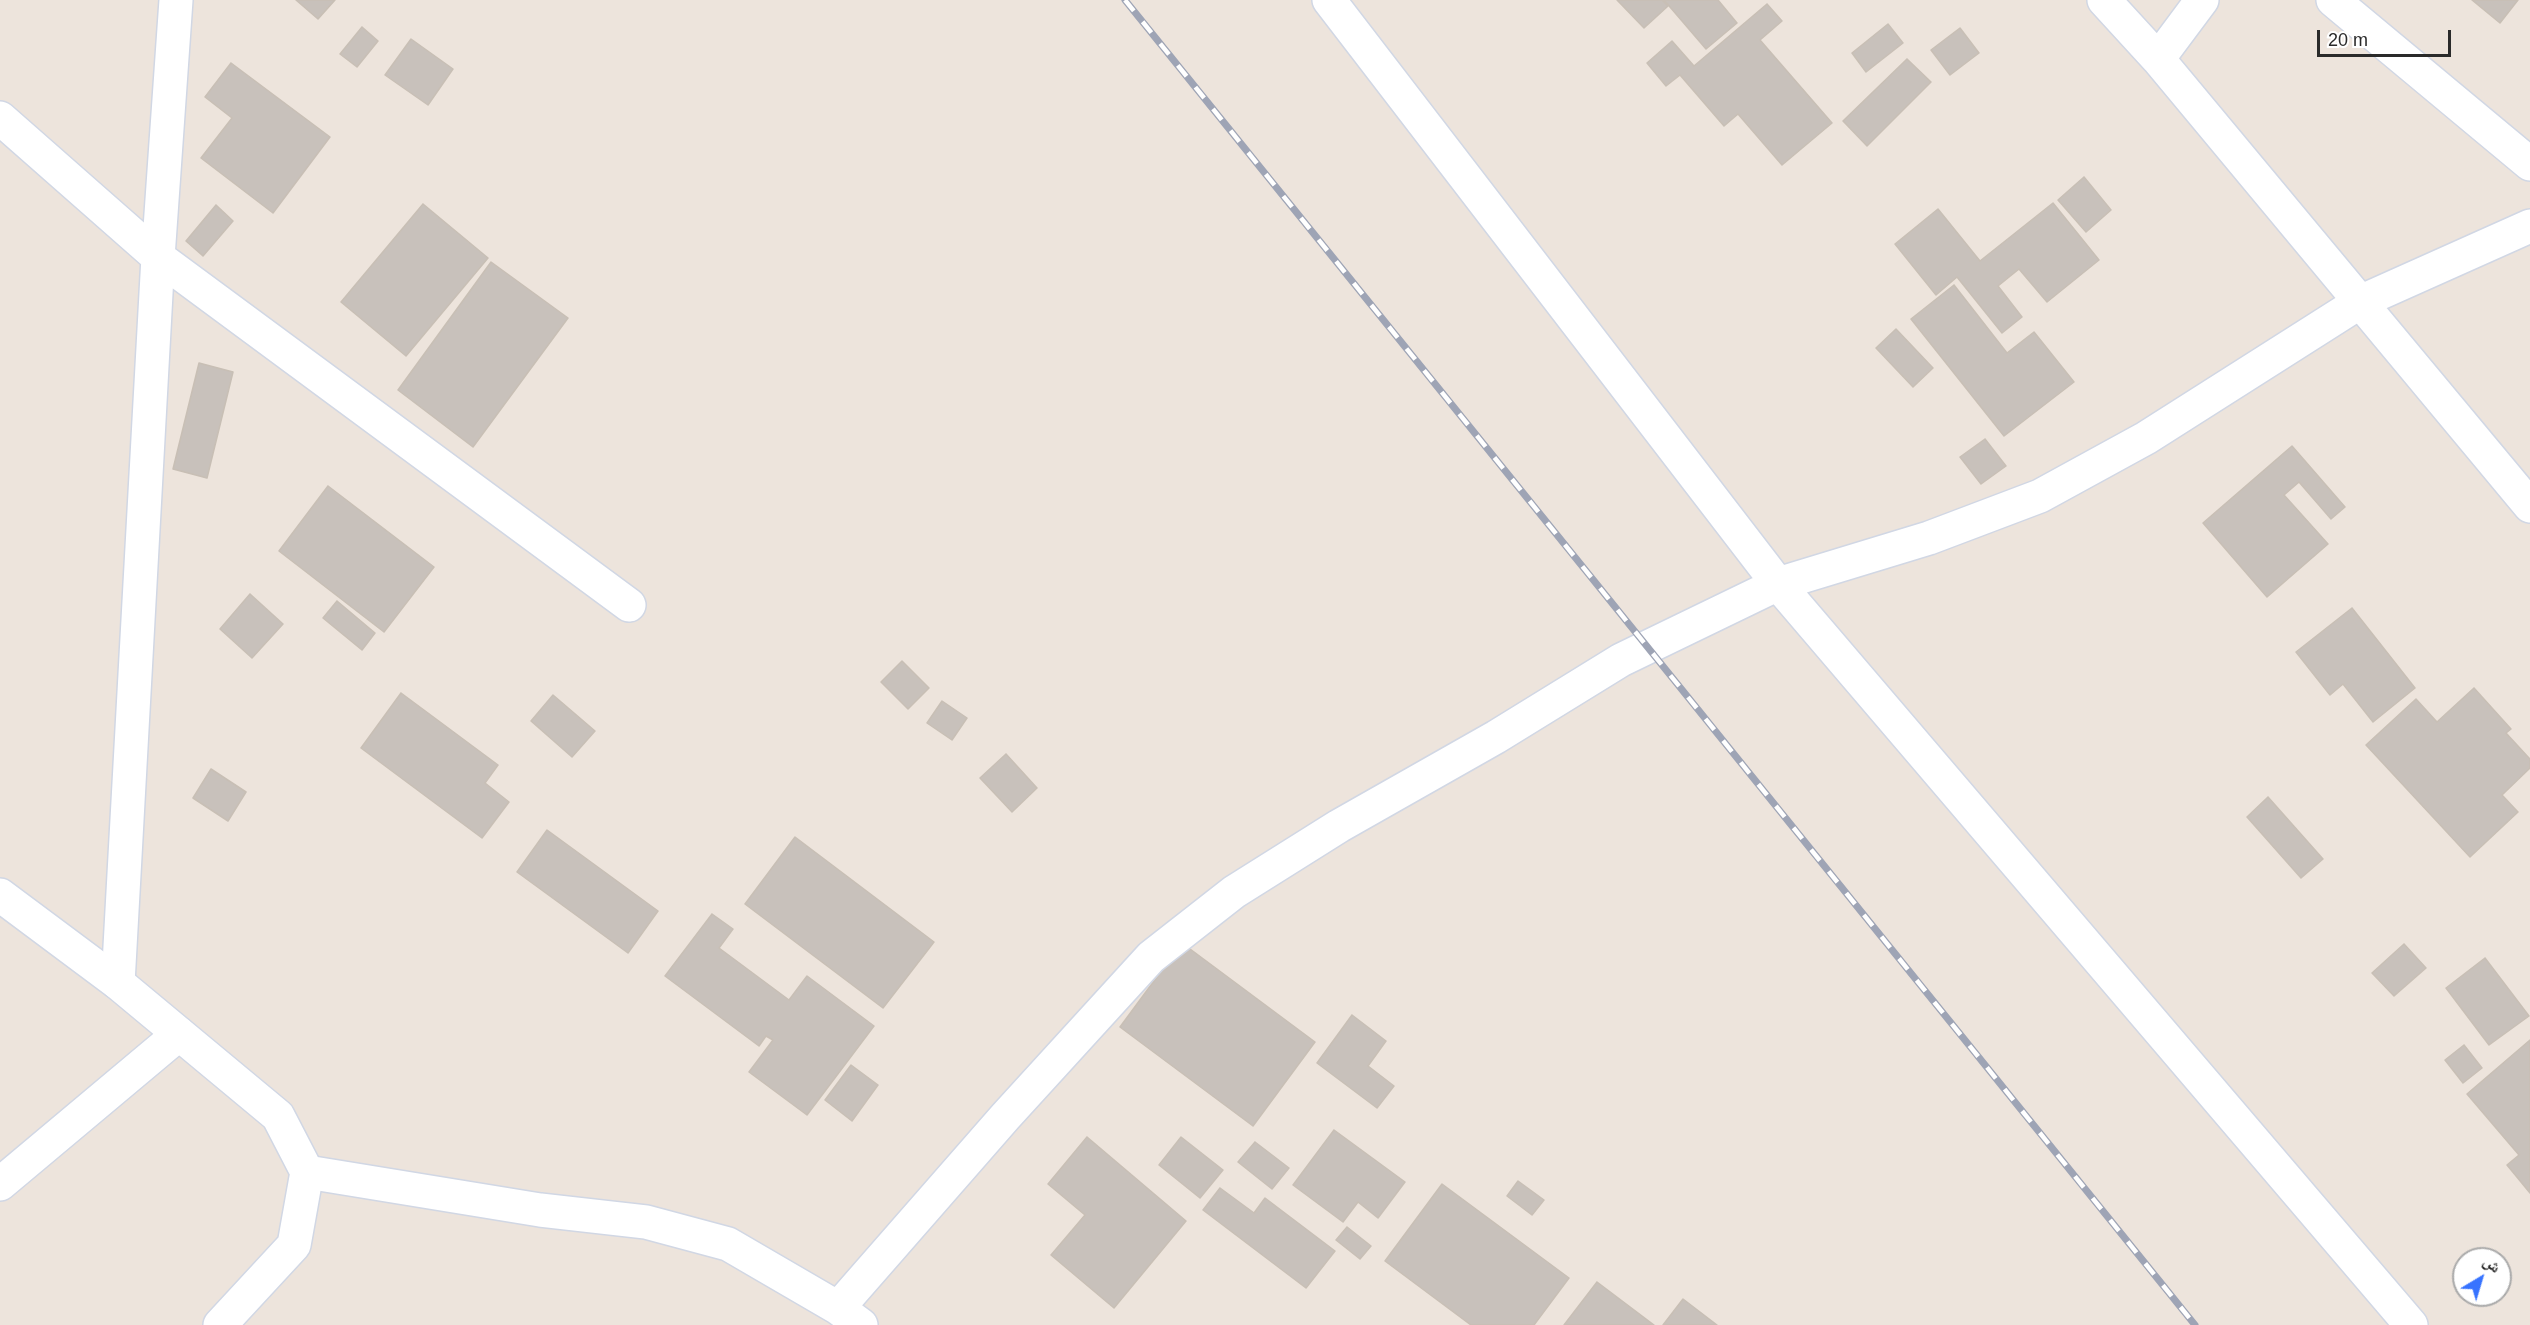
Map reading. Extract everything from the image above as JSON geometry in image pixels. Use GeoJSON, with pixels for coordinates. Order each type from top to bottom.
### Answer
{"type":"FeatureCollection","features":[{"type":"Feature","properties":{"kind":"street"},"geometry":{"type":"LineString","coordinates":[[118,983],[158,257],[176,0]]}},
{"type":"Feature","properties":{"kind":"street"},"geometry":{"type":"LineString","coordinates":[[1329,0],[1778,584],[2411,1325]]}},
{"type":"Feature","properties":{"kind":"street"},"geometry":{"type":"LineString","coordinates":[[2104,0],[2158,59],[2530,506]]}},
{"type":"Feature","properties":{"kind":"street"},"geometry":{"type":"LineString","coordinates":[[2158,59],[2202,0]]}},
{"type":"Feature","properties":{"kind":"street"},"geometry":{"type":"LineString","coordinates":[[2333,0],[2530,164]]}},
{"type":"Feature","properties":{"kind":"street"},"geometry":{"type":"LineString","coordinates":[[0,118],[158,257],[629,605]]}},
{"type":"Feature","properties":{"kind":"street"},"geometry":{"type":"LineString","coordinates":[[307,1172],[540,1210],[646,1222],[728,1244],[850,1317],[1005,1117],[1151,957],[1234,892],[1338,826],[1496,737],[1621,660],[1778,584],[1929,538],[2040,496],[2146,438],[2360,302],[2530,225]]}},
{"type":"Feature","properties":{"kind":"street"},"geometry":{"type":"LineString","coordinates":[[0,895],[118,983],[278,1116],[307,1172],[294,1245],[220,1325]]}},
{"type":"Feature","properties":{"kind":"street"},"geometry":{"type":"LineString","coordinates":[[0,1184],[178,1034]]}},
{"type":"Feature","properties":{"kind":"building"},"geometry":{"type":"Polygon","coordinates":[[[296,0],[335,0],[318,19],[296,0]]]}},
{"type":"Feature","properties":{"kind":"building"},"geometry":{"type":"Polygon","coordinates":[[[1617,0],[1662,0],[1668,6],[1644,28],[1617,0]]]}},
{"type":"Feature","properties":{"kind":"building"},"geometry":{"type":"Polygon","coordinates":[[[1664,0],[1718,0],[1737,23],[1706,49],[1664,0]]]}},
{"type":"Feature","properties":{"kind":"building"},"geometry":{"type":"Polygon","coordinates":[[[2472,0],[2518,0],[2500,23],[2472,0]]]}},
{"type":"Feature","properties":{"kind":"building"},"geometry":{"type":"Polygon","coordinates":[[[1767,4],[1782,21],[1760,40],[1832,123],[1782,165],[1738,114],[1724,126],[1680,75],[1666,86],[1647,63],[1672,41],[1694,66],[1767,4]]]}},
{"type":"Feature","properties":{"kind":"building"},"geometry":{"type":"Polygon","coordinates":[[[1888,24],[1903,43],[1866,72],[1852,53],[1888,24]]]}},
{"type":"Feature","properties":{"kind":"building"},"geometry":{"type":"Polygon","coordinates":[[[362,27],[378,41],[357,67],[340,54],[362,27]]]}},
{"type":"Feature","properties":{"kind":"building"},"geometry":{"type":"Polygon","coordinates":[[[1960,28],[1979,53],[1950,75],[1931,50],[1960,28]]]}},
{"type":"Feature","properties":{"kind":"building"},"geometry":{"type":"Polygon","coordinates":[[[411,39],[453,69],[428,105],[385,75],[411,39]]]}},
{"type":"Feature","properties":{"kind":"building"},"geometry":{"type":"Polygon","coordinates":[[[1907,59],[1931,82],[1867,146],[1843,121],[1907,59]]]}},
{"type":"Feature","properties":{"kind":"building"},"geometry":{"type":"Polygon","coordinates":[[[231,63],[330,137],[273,213],[201,158],[232,118],[205,97],[231,63]]]}},
{"type":"Feature","properties":{"kind":"building"},"geometry":{"type":"Polygon","coordinates":[[[2084,177],[2111,210],[2086,232],[2058,200],[2084,177]]]}},
{"type":"Feature","properties":{"kind":"building"},"geometry":{"type":"Polygon","coordinates":[[[2053,203],[2099,260],[2047,302],[2019,269],[1998,286],[2022,317],[2002,333],[1957,277],[1936,295],[1895,244],[1938,209],[1980,261],[2053,203]]]}},
{"type":"Feature","properties":{"kind":"building"},"geometry":{"type":"Polygon","coordinates":[[[423,204],[488,258],[406,356],[341,302],[423,204]]]}},
{"type":"Feature","properties":{"kind":"building"},"geometry":{"type":"Polygon","coordinates":[[[216,205],[233,221],[203,256],[186,241],[216,205]]]}},
{"type":"Feature","properties":{"kind":"building"},"geometry":{"type":"Polygon","coordinates":[[[491,262],[568,318],[473,447],[398,390],[491,262]]]}},
{"type":"Feature","properties":{"kind":"building"},"geometry":{"type":"Polygon","coordinates":[[[1954,285],[2007,353],[2034,332],[2074,382],[2004,436],[1911,319],[1954,285]]]}},
{"type":"Feature","properties":{"kind":"building"},"geometry":{"type":"Polygon","coordinates":[[[1896,329],[1933,368],[1913,387],[1876,348],[1896,329]]]}},
{"type":"Feature","properties":{"kind":"building"},"geometry":{"type":"Polygon","coordinates":[[[199,363],[233,372],[207,478],[173,469],[199,363]]]}},
{"type":"Feature","properties":{"kind":"building"},"geometry":{"type":"Polygon","coordinates":[[[1985,439],[2006,466],[1981,484],[1960,457],[1985,439]]]}},
{"type":"Feature","properties":{"kind":"building"},"geometry":{"type":"Polygon","coordinates":[[[2292,446],[2345,507],[2331,519],[2299,482],[2284,495],[2328,544],[2267,597],[2203,523],[2292,446]]]}},
{"type":"Feature","properties":{"kind":"building"},"geometry":{"type":"Polygon","coordinates":[[[328,486],[434,567],[384,632],[279,551],[328,486]]]}},
{"type":"Feature","properties":{"kind":"building"},"geometry":{"type":"Polygon","coordinates":[[[250,594],[283,624],[252,658],[220,629],[250,594]]]}},
{"type":"Feature","properties":{"kind":"building"},"geometry":{"type":"Polygon","coordinates":[[[337,601],[375,633],[362,650],[323,618],[337,601]]]}},
{"type":"Feature","properties":{"kind":"building"},"geometry":{"type":"Polygon","coordinates":[[[2352,608],[2415,688],[2373,722],[2343,684],[2330,695],[2296,652],[2352,608]]]}},
{"type":"Feature","properties":{"kind":"building"},"geometry":{"type":"Polygon","coordinates":[[[902,661],[929,688],[908,709],[881,682],[902,661]]]}},
{"type":"Feature","properties":{"kind":"building"},"geometry":{"type":"Polygon","coordinates":[[[2474,688],[2511,729],[2506,733],[2530,759],[2530,768],[2502,795],[2518,812],[2470,857],[2366,745],[2416,699],[2437,722],[2474,688]]]}},
{"type":"Feature","properties":{"kind":"building"},"geometry":{"type":"Polygon","coordinates":[[[401,693],[498,765],[485,783],[509,802],[482,838],[361,748],[401,693]]]}},
{"type":"Feature","properties":{"kind":"building"},"geometry":{"type":"Polygon","coordinates":[[[553,695],[595,731],[572,757],[531,721],[553,695]]]}},
{"type":"Feature","properties":{"kind":"building"},"geometry":{"type":"Polygon","coordinates":[[[942,701],[967,718],[952,740],[927,723],[942,701]]]}},
{"type":"Feature","properties":{"kind":"building"},"geometry":{"type":"Polygon","coordinates":[[[1006,754],[1037,788],[1012,812],[980,778],[1006,754]]]}},
{"type":"Feature","properties":{"kind":"building"},"geometry":{"type":"Polygon","coordinates":[[[211,769],[246,792],[228,821],[193,798],[211,769]]]}},
{"type":"Feature","properties":{"kind":"building"},"geometry":{"type":"Polygon","coordinates":[[[2268,797],[2323,859],[2301,878],[2247,817],[2268,797]]]}},
{"type":"Feature","properties":{"kind":"building"},"geometry":{"type":"Polygon","coordinates":[[[547,830],[658,911],[628,953],[517,872],[547,830]]]}},
{"type":"Feature","properties":{"kind":"building"},"geometry":{"type":"Polygon","coordinates":[[[795,837],[934,942],[883,1008],[745,904],[795,837]]]}},
{"type":"Feature","properties":{"kind":"building"},"geometry":{"type":"Polygon","coordinates":[[[712,914],[733,929],[719,948],[789,1000],[807,976],[874,1026],[807,1115],[749,1072],[773,1040],[766,1036],[759,1046],[665,976],[712,914]]]}},
{"type":"Feature","properties":{"kind":"building"},"geometry":{"type":"Polygon","coordinates":[[[1182,943],[1315,1042],[1253,1126],[1120,1027],[1182,943]]]}},
{"type":"Feature","properties":{"kind":"building"},"geometry":{"type":"Polygon","coordinates":[[[2404,944],[2426,968],[2394,996],[2372,973],[2404,944]]]}},
{"type":"Feature","properties":{"kind":"building"},"geometry":{"type":"Polygon","coordinates":[[[2485,958],[2529,1016],[2489,1045],[2446,988],[2485,958]]]}},
{"type":"Feature","properties":{"kind":"building"},"geometry":{"type":"Polygon","coordinates":[[[1352,1015],[1386,1041],[1368,1066],[1394,1086],[1377,1108],[1317,1063],[1352,1015]]]}},
{"type":"Feature","properties":{"kind":"building"},"geometry":{"type":"Polygon","coordinates":[[[2530,1040],[2530,1193],[2507,1165],[2519,1155],[2467,1094],[2530,1040]]]}},
{"type":"Feature","properties":{"kind":"building"},"geometry":{"type":"Polygon","coordinates":[[[2464,1045],[2482,1068],[2463,1083],[2445,1060],[2464,1045]]]}},
{"type":"Feature","properties":{"kind":"building"},"geometry":{"type":"Polygon","coordinates":[[[851,1065],[878,1085],[852,1121],[825,1100],[851,1065]]]}},
{"type":"Feature","properties":{"kind":"building"},"geometry":{"type":"Polygon","coordinates":[[[1334,1130],[1405,1182],[1378,1218],[1358,1202],[1343,1222],[1293,1185],[1334,1130]]]}},
{"type":"Feature","properties":{"kind":"building"},"geometry":{"type":"Polygon","coordinates":[[[1087,1137],[1186,1221],[1114,1308],[1051,1255],[1085,1215],[1048,1184],[1087,1137]]]}},
{"type":"Feature","properties":{"kind":"building"},"geometry":{"type":"Polygon","coordinates":[[[1181,1137],[1223,1170],[1200,1198],[1159,1165],[1181,1137]]]}},
{"type":"Feature","properties":{"kind":"building"},"geometry":{"type":"Polygon","coordinates":[[[1255,1142],[1289,1168],[1272,1189],[1238,1162],[1255,1142]]]}},
{"type":"Feature","properties":{"kind":"building"},"geometry":{"type":"Polygon","coordinates":[[[1518,1181],[1544,1200],[1532,1215],[1507,1196],[1518,1181]]]}},
{"type":"Feature","properties":{"kind":"building"},"geometry":{"type":"Polygon","coordinates":[[[1442,1184],[1569,1278],[1534,1325],[1471,1325],[1385,1261],[1442,1184]]]}},
{"type":"Feature","properties":{"kind":"building"},"geometry":{"type":"Polygon","coordinates":[[[1220,1188],[1254,1213],[1265,1198],[1335,1251],[1306,1288],[1203,1210],[1220,1188]]]}},
{"type":"Feature","properties":{"kind":"building"},"geometry":{"type":"Polygon","coordinates":[[[1347,1227],[1371,1246],[1360,1259],[1336,1240],[1347,1227]]]}},
{"type":"Feature","properties":{"kind":"building"},"geometry":{"type":"Polygon","coordinates":[[[1597,1282],[1654,1325],[1564,1325],[1597,1282]]]}},
{"type":"Feature","properties":{"kind":"building"},"geometry":{"type":"Polygon","coordinates":[[[1683,1299],[1717,1325],[1663,1325],[1683,1299]]]}},
{"type":"Feature","properties":{"kind":"railway"},"geometry":{"type":"LineString","coordinates":[[1125,0],[2195,1325]]}}]}
